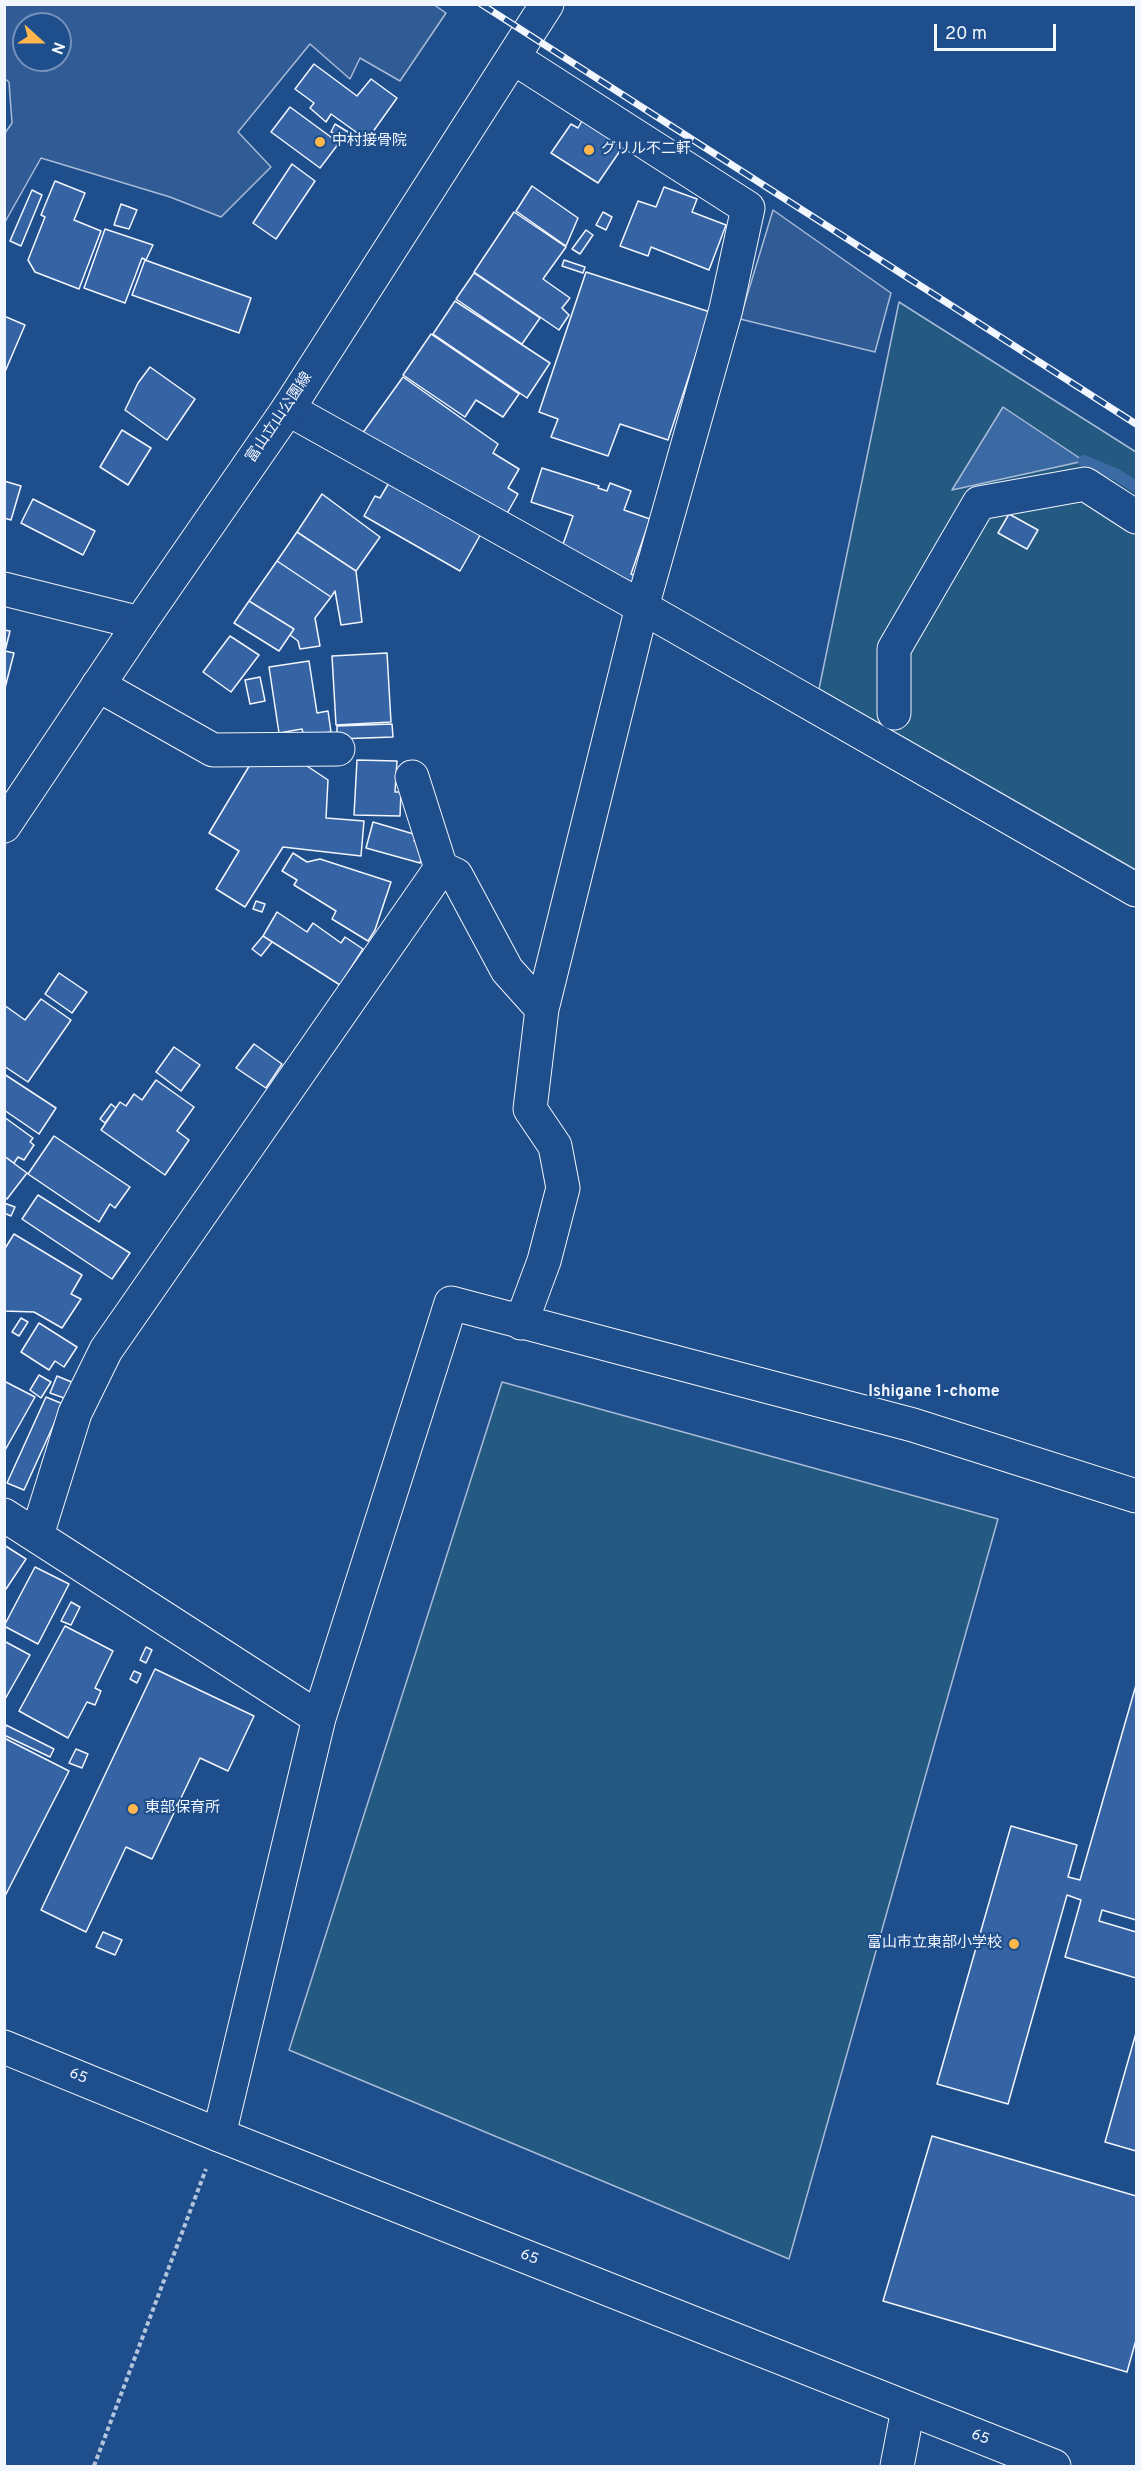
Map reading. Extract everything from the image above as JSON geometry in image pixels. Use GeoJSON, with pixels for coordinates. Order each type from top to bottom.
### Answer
{"type":"FeatureCollection","features":[{"type":"Feature","properties":{"kind":"street","name":"富山立山公園線"},"geometry":{"type":"LineString","coordinates":[[4,826],[140,622],[288,409],[547,4]]}},
{"type":"Feature","properties":{"kind":"street"},"geometry":{"type":"LineString","coordinates":[[514,58],[748,208],[726,309],[642,607],[542,1009],[530,1109],[555,1146],[563,1188],[544,1261],[521,1323]]}},
{"type":"Feature","properties":{"kind":"street"},"geometry":{"type":"LineString","coordinates":[[288,409],[642,607],[1137,890]]}},
{"type":"Feature","properties":{"kind":"street"},"geometry":{"type":"LineString","coordinates":[[894,713],[894,649],[979,503],[1085,484],[1137,517]]}},
{"type":"Feature","properties":{"kind":"street"},"geometry":{"type":"LineString","coordinates":[[4,589],[140,622]]}},
{"type":"Feature","properties":{"kind":"street"},"geometry":{"type":"LineString","coordinates":[[98,685],[213,750],[338,749]]}},
{"type":"Feature","properties":{"kind":"street"},"geometry":{"type":"LineString","coordinates":[[412,777],[441,868],[456,875],[507,970],[542,1009]]}},
{"type":"Feature","properties":{"kind":"street"},"geometry":{"type":"LineString","coordinates":[[37,1535],[75,1413],[105,1350],[441,868]]}},
{"type":"Feature","properties":{"kind":"street"},"geometry":{"type":"LineString","coordinates":[[219,2135],[319,1718],[451,1304],[902,1422],[1137,1496]]}},
{"type":"Feature","properties":{"kind":"street"},"geometry":{"type":"LineString","coordinates":[[4,1515],[319,1718]]}},
{"type":"Feature","properties":{"kind":"street","name":"65"},"geometry":{"type":"LineString","coordinates":[[4,2047],[219,2135],[1053,2466]]}},
{"type":"Feature","properties":{"kind":"street"},"geometry":{"type":"LineString","coordinates":[[897,2466],[908,2409]]}},
{"type":"Feature","properties":{"kind":"path"},"geometry":{"type":"LineString","coordinates":[[94,2466],[219,2135]]}},
{"type":"Feature","properties":{"kind":"shaded area"},"geometry":{"type":"Polygon","coordinates":[[[433,4],[446,13],[400,81],[360,58],[350,79],[310,44],[238,132],[271,167],[221,217],[170,197],[41,158],[5,222],[5,133],[12,123],[9,82],[5,79],[5,5],[433,4]]]}},
{"type":"Feature","properties":{"kind":"shaded area"},"geometry":{"type":"Polygon","coordinates":[[[773,210],[891,293],[875,352],[740,319],[773,210]]]}},
{"type":"Feature","properties":{"kind":"shaded area"},"geometry":{"type":"Polygon","coordinates":[[[899,302],[1136,452],[1136,870],[819,689],[899,302]]]}},
{"type":"Feature","properties":{"kind":"shaded area"},"geometry":{"type":"Polygon","coordinates":[[[1003,407],[1084,461],[952,490],[1003,407]]]}},
{"type":"Feature","properties":{"kind":"shaded area"},"geometry":{"type":"Polygon","coordinates":[[[502,1382],[998,1519],[789,2259],[289,2050],[502,1382]]]}},
{"type":"Feature","properties":{"kind":"building"},"geometry":{"type":"Polygon","coordinates":[[[314,64],[357,96],[371,79],[397,98],[367,140],[331,114],[326,122],[310,108],[314,103],[295,89],[314,64]]]}},
{"type":"Feature","properties":{"kind":"building"},"geometry":{"type":"Polygon","coordinates":[[[290,107],[339,143],[320,168],[271,132],[290,107]]]}},
{"type":"Feature","properties":{"kind":"building"},"geometry":{"type":"Polygon","coordinates":[[[583,119],[624,145],[598,183],[551,153],[571,124],[578,128],[583,119]]]}},
{"type":"Feature","properties":{"kind":"building"},"geometry":{"type":"Polygon","coordinates":[[[335,124],[353,135],[348,142],[331,132],[335,124]]]}},
{"type":"Feature","properties":{"kind":"building"},"geometry":{"type":"Polygon","coordinates":[[[292,164],[315,181],[276,239],[253,223],[292,164]]]}},
{"type":"Feature","properties":{"kind":"building"},"geometry":{"type":"Polygon","coordinates":[[[55,181],[85,193],[74,220],[101,231],[79,289],[35,272],[28,260],[45,217],[41,215],[55,181]]]}},
{"type":"Feature","properties":{"kind":"building"},"geometry":{"type":"Polygon","coordinates":[[[532,186],[578,218],[566,246],[516,211],[532,186]]]}},
{"type":"Feature","properties":{"kind":"building"},"geometry":{"type":"Polygon","coordinates":[[[664,187],[697,199],[692,212],[726,225],[709,270],[651,247],[648,256],[620,246],[638,201],[656,207],[664,187]]]}},
{"type":"Feature","properties":{"kind":"building"},"geometry":{"type":"Polygon","coordinates":[[[32,190],[42,195],[21,246],[10,241],[32,190]]]}},
{"type":"Feature","properties":{"kind":"building"},"geometry":{"type":"Polygon","coordinates":[[[121,204],[137,210],[129,229],[114,225],[121,204]]]}},
{"type":"Feature","properties":{"kind":"building"},"geometry":{"type":"Polygon","coordinates":[[[514,212],[566,247],[543,279],[570,298],[562,308],[569,315],[559,330],[474,272],[514,212]]]}},
{"type":"Feature","properties":{"kind":"building"},"geometry":{"type":"Polygon","coordinates":[[[603,212],[612,217],[606,230],[596,225],[603,212]]]}},
{"type":"Feature","properties":{"kind":"building"},"geometry":{"type":"Polygon","coordinates":[[[105,229],[153,245],[146,260],[142,258],[125,303],[84,288],[105,229]]]}},
{"type":"Feature","properties":{"kind":"building"},"geometry":{"type":"Polygon","coordinates":[[[586,230],[593,235],[580,254],[572,249],[586,230]]]}},
{"type":"Feature","properties":{"kind":"building"},"geometry":{"type":"Polygon","coordinates":[[[145,260],[251,298],[239,333],[132,295],[145,260]]]}},
{"type":"Feature","properties":{"kind":"building"},"geometry":{"type":"Polygon","coordinates":[[[564,260],[585,267],[583,273],[562,266],[564,260]]]}},
{"type":"Feature","properties":{"kind":"building"},"geometry":{"type":"Polygon","coordinates":[[[586,272],[710,312],[668,440],[620,424],[608,456],[551,437],[558,419],[539,412],[586,272]]]}},
{"type":"Feature","properties":{"kind":"building"},"geometry":{"type":"Polygon","coordinates":[[[474,273],[540,318],[522,344],[456,299],[474,273]]]}},
{"type":"Feature","properties":{"kind":"building"},"geometry":{"type":"Polygon","coordinates":[[[455,301],[550,363],[527,398],[433,334],[455,301]]]}},
{"type":"Feature","properties":{"kind":"building"},"geometry":{"type":"Polygon","coordinates":[[[4,316],[25,325],[4,374],[4,316]]]}},
{"type":"Feature","properties":{"kind":"building"},"geometry":{"type":"Polygon","coordinates":[[[431,334],[519,394],[503,417],[476,400],[465,417],[403,375],[431,334]]]}},
{"type":"Feature","properties":{"kind":"building"},"geometry":{"type":"Polygon","coordinates":[[[150,367],[195,399],[167,440],[125,410],[138,383],[150,367]]]}},
{"type":"Feature","properties":{"kind":"building"},"geometry":{"type":"Polygon","coordinates":[[[403,377],[498,444],[493,453],[519,469],[508,488],[518,494],[505,517],[362,434],[403,377]]]}},
{"type":"Feature","properties":{"kind":"building"},"geometry":{"type":"Polygon","coordinates":[[[122,430],[151,448],[128,485],[100,467],[122,430]]]}},
{"type":"Feature","properties":{"kind":"building"},"geometry":{"type":"Polygon","coordinates":[[[542,468],[599,486],[598,488],[607,491],[610,483],[631,491],[624,510],[650,519],[631,574],[638,577],[629,589],[561,550],[573,516],[531,502],[542,468]]]}},
{"type":"Feature","properties":{"kind":"building"},"geometry":{"type":"Polygon","coordinates":[[[4,481],[21,486],[11,520],[4,518],[4,481]]]}},
{"type":"Feature","properties":{"kind":"building"},"geometry":{"type":"Polygon","coordinates":[[[390,481],[482,532],[460,571],[364,516],[375,496],[380,498],[390,481]]]}},
{"type":"Feature","properties":{"kind":"building"},"geometry":{"type":"Polygon","coordinates":[[[322,494],[380,537],[356,571],[297,532],[322,494]]]}},
{"type":"Feature","properties":{"kind":"building"},"geometry":{"type":"Polygon","coordinates":[[[33,499],[95,531],[83,555],[21,523],[33,499]]]}},
{"type":"Feature","properties":{"kind":"building"},"geometry":{"type":"Polygon","coordinates":[[[1009,514],[1038,530],[1027,549],[998,533],[1009,514]]]}},
{"type":"Feature","properties":{"kind":"building"},"geometry":{"type":"Polygon","coordinates":[[[297,532],[356,571],[362,622],[341,625],[335,591],[331,597],[277,561],[297,532]]]}},
{"type":"Feature","properties":{"kind":"building"},"geometry":{"type":"Polygon","coordinates":[[[277,561],[331,597],[315,618],[320,646],[300,649],[298,641],[290,635],[294,629],[249,601],[277,561]]]}},
{"type":"Feature","properties":{"kind":"building"},"geometry":{"type":"Polygon","coordinates":[[[249,601],[294,629],[279,651],[234,623],[249,601]]]}},
{"type":"Feature","properties":{"kind":"building"},"geometry":{"type":"Polygon","coordinates":[[[4,630],[10,631],[5,651],[14,653],[5,688],[4,630]]]}},
{"type":"Feature","properties":{"kind":"building"},"geometry":{"type":"Polygon","coordinates":[[[230,636],[259,655],[231,692],[203,672],[230,636]]]}},
{"type":"Feature","properties":{"kind":"building"},"geometry":{"type":"Polygon","coordinates":[[[387,653],[391,722],[336,725],[332,656],[387,653]]]}},
{"type":"Feature","properties":{"kind":"building"},"geometry":{"type":"Polygon","coordinates":[[[309,661],[317,713],[328,711],[331,732],[304,736],[302,729],[279,733],[269,667],[309,661]]]}},
{"type":"Feature","properties":{"kind":"building"},"geometry":{"type":"Polygon","coordinates":[[[260,677],[265,701],[250,704],[245,680],[260,677]]]}},
{"type":"Feature","properties":{"kind":"building"},"geometry":{"type":"Polygon","coordinates":[[[392,724],[393,737],[337,739],[337,726],[392,724]]]}},
{"type":"Feature","properties":{"kind":"building"},"geometry":{"type":"Polygon","coordinates":[[[254,758],[295,758],[328,780],[326,818],[364,821],[361,856],[283,847],[245,907],[216,889],[239,851],[209,833],[254,758]]]}},
{"type":"Feature","properties":{"kind":"building"},"geometry":{"type":"Polygon","coordinates":[[[357,760],[397,761],[395,792],[401,792],[400,816],[354,815],[357,760]]]}},
{"type":"Feature","properties":{"kind":"building"},"geometry":{"type":"Polygon","coordinates":[[[373,822],[417,835],[414,841],[425,845],[420,863],[366,848],[373,822]]]}},
{"type":"Feature","properties":{"kind":"building"},"geometry":{"type":"Polygon","coordinates":[[[293,853],[307,862],[320,859],[391,882],[375,930],[368,941],[332,919],[336,911],[294,885],[297,880],[282,871],[293,853]]]}},
{"type":"Feature","properties":{"kind":"building"},"geometry":{"type":"Polygon","coordinates":[[[256,901],[265,904],[262,912],[253,909],[256,901]]]}},
{"type":"Feature","properties":{"kind":"building"},"geometry":{"type":"Polygon","coordinates":[[[277,912],[307,932],[313,923],[341,943],[345,937],[363,949],[340,985],[263,936],[277,912]]]}},
{"type":"Feature","properties":{"kind":"building"},"geometry":{"type":"Polygon","coordinates":[[[263,936],[272,942],[261,956],[252,949],[263,936]]]}},
{"type":"Feature","properties":{"kind":"building"},"geometry":{"type":"Polygon","coordinates":[[[59,973],[87,992],[72,1013],[45,994],[59,973]]]}},
{"type":"Feature","properties":{"kind":"building"},"geometry":{"type":"Polygon","coordinates":[[[41,999],[71,1020],[28,1082],[4,1066],[4,1005],[25,1020],[41,999]]]}},
{"type":"Feature","properties":{"kind":"building"},"geometry":{"type":"Polygon","coordinates":[[[254,1044],[282,1064],[266,1088],[236,1068],[254,1044]]]}},
{"type":"Feature","properties":{"kind":"building"},"geometry":{"type":"Polygon","coordinates":[[[174,1047],[200,1065],[181,1091],[156,1072],[174,1047]]]}},
{"type":"Feature","properties":{"kind":"building"},"geometry":{"type":"Polygon","coordinates":[[[4,1074],[56,1108],[39,1134],[4,1110],[4,1074]]]}},
{"type":"Feature","properties":{"kind":"building"},"geometry":{"type":"Polygon","coordinates":[[[156,1080],[194,1107],[177,1131],[189,1140],[165,1175],[101,1130],[120,1102],[126,1106],[134,1094],[142,1100],[156,1080]]]}},
{"type":"Feature","properties":{"kind":"building"},"geometry":{"type":"Polygon","coordinates":[[[111,1104],[116,1108],[105,1123],[100,1119],[111,1104]]]}},
{"type":"Feature","properties":{"kind":"building"},"geometry":{"type":"Polygon","coordinates":[[[4,1117],[33,1138],[30,1142],[34,1145],[24,1160],[18,1157],[14,1163],[4,1156],[4,1117]]]}},
{"type":"Feature","properties":{"kind":"building"},"geometry":{"type":"Polygon","coordinates":[[[54,1136],[130,1187],[115,1208],[110,1204],[99,1222],[28,1174],[54,1136]]]}},
{"type":"Feature","properties":{"kind":"building"},"geometry":{"type":"Polygon","coordinates":[[[4,1156],[27,1173],[7,1199],[4,1197],[4,1156]]]}},
{"type":"Feature","properties":{"kind":"building"},"geometry":{"type":"Polygon","coordinates":[[[38,1195],[130,1253],[112,1279],[22,1219],[38,1195]]]}},
{"type":"Feature","properties":{"kind":"building"},"geometry":{"type":"Polygon","coordinates":[[[4,1203],[15,1207],[11,1216],[4,1213],[4,1203]]]}},
{"type":"Feature","properties":{"kind":"building"},"geometry":{"type":"Polygon","coordinates":[[[14,1234],[82,1275],[71,1294],[81,1299],[62,1328],[34,1312],[4,1311],[4,1250],[14,1234]]]}},
{"type":"Feature","properties":{"kind":"building"},"geometry":{"type":"Polygon","coordinates":[[[21,1318],[28,1322],[19,1336],[12,1332],[21,1318]]]}},
{"type":"Feature","properties":{"kind":"building"},"geometry":{"type":"Polygon","coordinates":[[[39,1323],[77,1347],[64,1367],[55,1361],[49,1370],[21,1352],[39,1323]]]}},
{"type":"Feature","properties":{"kind":"building"},"geometry":{"type":"Polygon","coordinates":[[[39,1375],[51,1382],[41,1398],[30,1390],[39,1375]]]}},
{"type":"Feature","properties":{"kind":"building"},"geometry":{"type":"Polygon","coordinates":[[[57,1376],[74,1383],[67,1399],[50,1393],[57,1376]]]}},
{"type":"Feature","properties":{"kind":"building"},"geometry":{"type":"Polygon","coordinates":[[[4,1381],[35,1397],[4,1452],[4,1381]]]}},
{"type":"Feature","properties":{"kind":"building"},"geometry":{"type":"Polygon","coordinates":[[[46,1397],[63,1404],[24,1490],[7,1483],[46,1397]]]}},
{"type":"Feature","properties":{"kind":"building"},"geometry":{"type":"Polygon","coordinates":[[[4,1545],[26,1559],[4,1592],[4,1545]]]}},
{"type":"Feature","properties":{"kind":"building"},"geometry":{"type":"Polygon","coordinates":[[[35,1567],[69,1584],[38,1644],[4,1626],[35,1567]]]}},
{"type":"Feature","properties":{"kind":"building"},"geometry":{"type":"Polygon","coordinates":[[[71,1602],[80,1607],[71,1625],[61,1621],[71,1602]]]}},
{"type":"Feature","properties":{"kind":"building"},"geometry":{"type":"Polygon","coordinates":[[[65,1626],[113,1651],[95,1688],[101,1691],[95,1705],[87,1702],[68,1738],[19,1711],[65,1626]]]}},
{"type":"Feature","properties":{"kind":"building"},"geometry":{"type":"Polygon","coordinates":[[[4,1641],[30,1655],[4,1701],[4,1641]]]}},
{"type":"Feature","properties":{"kind":"building"},"geometry":{"type":"Polygon","coordinates":[[[146,1647],[152,1650],[146,1663],[140,1660],[146,1647]]]}},
{"type":"Feature","properties":{"kind":"building","name":"東部保育所"},"geometry":{"type":"Polygon","coordinates":[[[155,1669],[254,1716],[228,1771],[200,1758],[152,1859],[126,1847],[86,1932],[41,1910],[155,1669]]]}},
{"type":"Feature","properties":{"kind":"building"},"geometry":{"type":"Polygon","coordinates":[[[134,1671],[141,1674],[137,1683],[130,1679],[134,1671]]]}},
{"type":"Feature","properties":{"kind":"building"},"geometry":{"type":"Polygon","coordinates":[[[1136,1685],[1136,1920],[1102,1910],[1099,1921],[1136,1932],[1136,1978],[1065,1957],[1081,1900],[1067,1895],[1008,2104],[937,2084],[1011,1826],[1077,1845],[1068,1877],[1080,1880],[1136,1685]]]}},
{"type":"Feature","properties":{"kind":"building"},"geometry":{"type":"Polygon","coordinates":[[[6,1725],[54,1749],[50,1757],[4,1735],[6,1725]]]}},
{"type":"Feature","properties":{"kind":"building"},"geometry":{"type":"Polygon","coordinates":[[[4,1738],[69,1771],[4,1898],[4,1738]]]}},
{"type":"Feature","properties":{"kind":"building"},"geometry":{"type":"Polygon","coordinates":[[[76,1749],[88,1754],[82,1768],[69,1763],[76,1749]]]}},
{"type":"Feature","properties":{"kind":"building"},"geometry":{"type":"Polygon","coordinates":[[[103,1932],[122,1940],[115,1955],[96,1947],[103,1932]]]}},
{"type":"Feature","properties":{"kind":"building"},"geometry":{"type":"Polygon","coordinates":[[[1136,2033],[1136,2151],[1105,2142],[1136,2033]]]}},
{"type":"Feature","properties":{"kind":"building"},"geometry":{"type":"Polygon","coordinates":[[[932,2136],[1136,2196],[1136,2340],[1127,2372],[883,2301],[932,2136]]]}},
{"type":"Feature","properties":{"kind":"waterway"},"geometry":{"type":"LineString","coordinates":[[1084,461],[1117,475],[1136,487]]}},
{"type":"Feature","properties":{"kind":"railway"},"geometry":{"type":"LineString","coordinates":[[481,4],[1136,424]]}},
{"type":"Feature","properties":{"kind":"place","name":"中村接骨院"},"geometry":{"type":"Point","coordinates":[320,142]}},
{"type":"Feature","properties":{"kind":"place","name":"グリル不二軒"},"geometry":{"type":"Point","coordinates":[589,150]}},
{"type":"Feature","properties":{"kind":"place","name":"東部保育所"},"geometry":{"type":"Point","coordinates":[133,1809]}},
{"type":"Feature","properties":{"kind":"place","name":"富山市立東部小学校"},"geometry":{"type":"Point","coordinates":[1014,1944]}},
{"type":"Feature","properties":{"kind":"district","name":"Ishigane 1-chome"},"geometry":{"type":"Point","coordinates":[934,1393]}}]}
